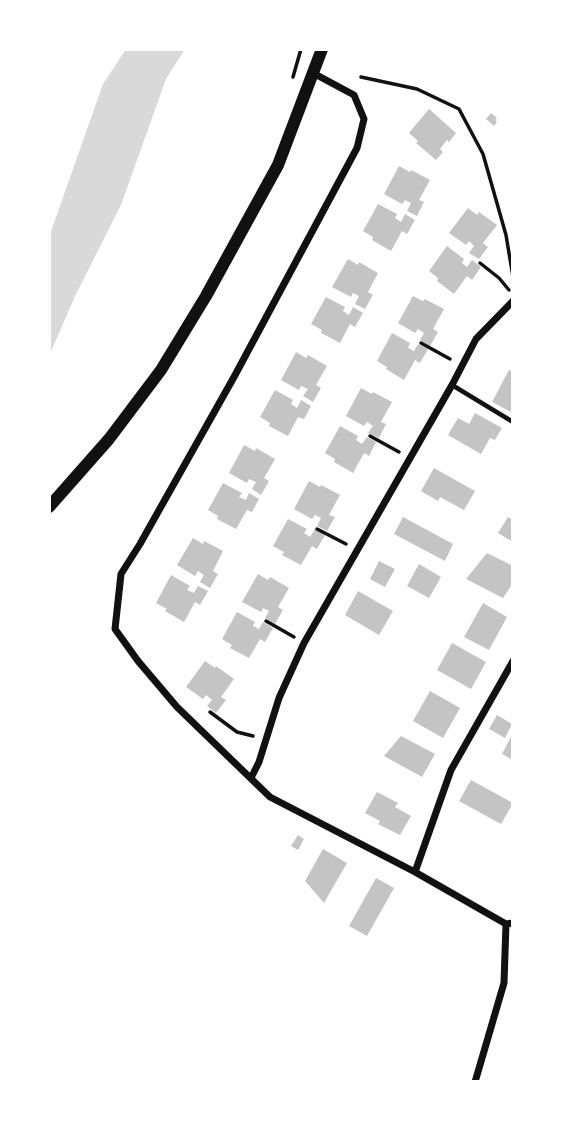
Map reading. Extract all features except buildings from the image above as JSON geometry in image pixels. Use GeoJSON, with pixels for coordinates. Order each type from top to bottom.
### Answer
{"type":"FeatureCollection","features":[{"type":"Feature","properties":{"kind":"street"},"geometry":{"type":"LineString","coordinates":[[49,507],[109,439],[161,370],[206,296],[278,165],[322,49]]}},
{"type":"Feature","properties":{"kind":"street"},"geometry":{"type":"LineString","coordinates":[[313,73],[354,95],[364,119],[357,148],[234,377],[121,574],[115,629],[177,707],[270,797],[510,924],[504,983],[475,1082]]}},
{"type":"Feature","properties":{"kind":"street"},"geometry":{"type":"LineString","coordinates":[[251,778],[259,762],[279,698],[304,643],[477,339],[513,301]]}},
{"type":"Feature","properties":{"kind":"street"},"geometry":{"type":"LineString","coordinates":[[415,872],[451,770],[513,661]]}},
{"type":"Feature","properties":{"kind":"lane"},"geometry":{"type":"LineString","coordinates":[[452,385],[513,422]]}},
{"type":"Feature","properties":{"kind":"path"},"geometry":{"type":"LineString","coordinates":[[361,77],[417,89],[459,109],[483,154],[506,236],[513,277]]}},
{"type":"Feature","properties":{"kind":"path"},"geometry":{"type":"LineString","coordinates":[[480,263],[513,294]]}},
{"type":"Feature","properties":{"kind":"path"},"geometry":{"type":"LineString","coordinates":[[421,343],[462,366]]}},
{"type":"Feature","properties":{"kind":"path"},"geometry":{"type":"LineString","coordinates":[[370,436],[410,458]]}},
{"type":"Feature","properties":{"kind":"path"},"geometry":{"type":"LineString","coordinates":[[317,528],[357,550]]}},
{"type":"Feature","properties":{"kind":"path"},"geometry":{"type":"LineString","coordinates":[[266,621],[304,643]]}},
{"type":"Feature","properties":{"kind":"path"},"geometry":{"type":"LineString","coordinates":[[210,712],[237,732],[266,739]]}},
{"type":"Feature","properties":{"kind":"shaded area"},"geometry":{"type":"Polygon","coordinates":[[[126,49],[185,49],[166,79],[121,205],[76,294],[49,356],[49,237],[103,84],[126,49]]]}}]}
